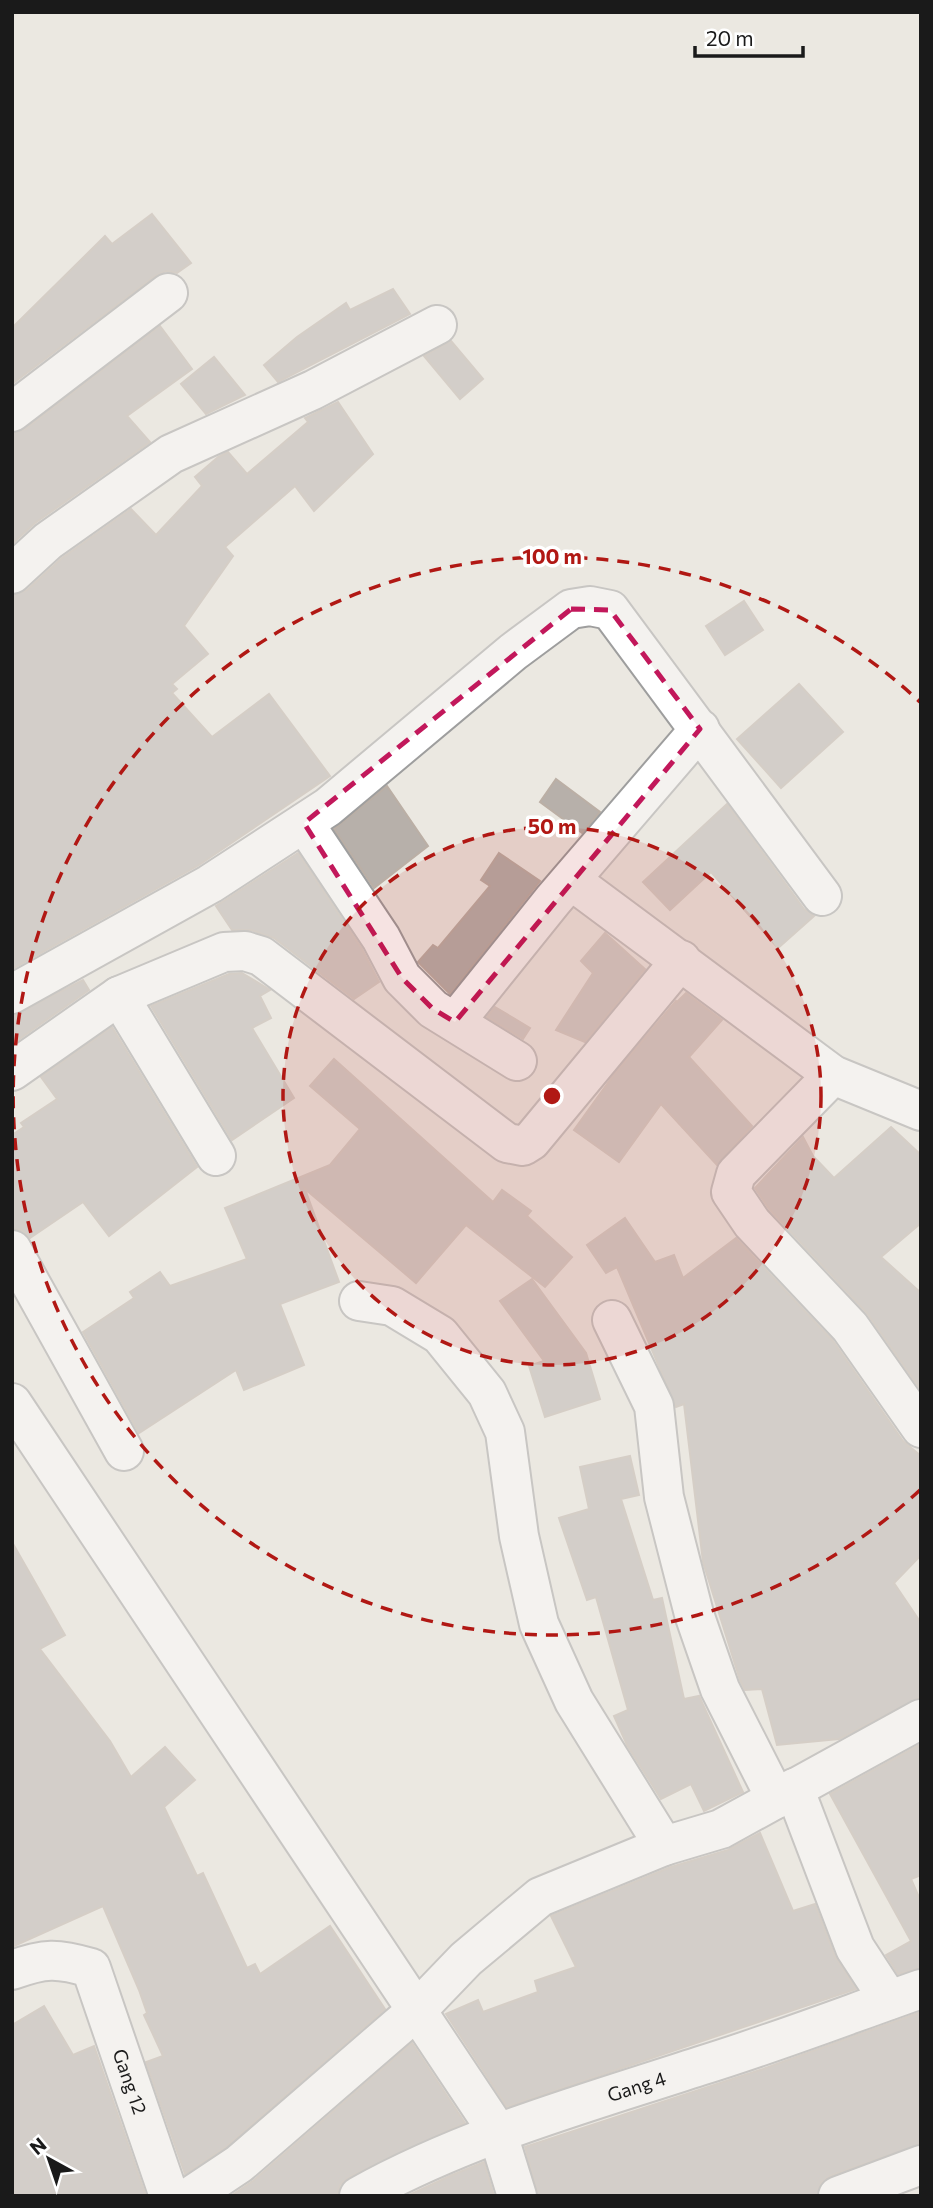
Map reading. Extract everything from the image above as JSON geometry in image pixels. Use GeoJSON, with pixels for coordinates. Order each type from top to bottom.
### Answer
{"type":"FeatureCollection","features":[{"type":"Feature","properties":{"kind":"street"},"geometry":{"type":"LineString","coordinates":[[12,412],[168,293]]}},
{"type":"Feature","properties":{"kind":"street"},"geometry":{"type":"LineString","coordinates":[[12,573],[48,541],[171,454],[313,390],[437,325]]}},
{"type":"Feature","properties":{"kind":"street"},"geometry":{"type":"LineString","coordinates":[[12,993],[210,884],[328,807],[513,652],[571,609],[590,606],[610,611],[822,895]]}},
{"type":"Feature","properties":{"kind":"street"},"geometry":{"type":"LineString","coordinates":[[455,1022],[552,900],[572,881],[700,729]]}},
{"type":"Feature","properties":{"kind":"street"},"geometry":{"type":"LineString","coordinates":[[304,823],[381,938],[402,978],[433,1009],[517,1061]]}},
{"type":"Feature","properties":{"kind":"street"},"geometry":{"type":"LineString","coordinates":[[572,881],[833,1075],[921,1111]]}},
{"type":"Feature","properties":{"kind":"street"},"geometry":{"type":"LineString","coordinates":[[12,1071],[119,996],[224,952],[245,951],[261,956],[507,1143],[523,1146],[531,1141],[681,960]]}},
{"type":"Feature","properties":{"kind":"street"},"geometry":{"type":"LineString","coordinates":[[119,996],[216,1156]]}},
{"type":"Feature","properties":{"kind":"street"},"geometry":{"type":"LineString","coordinates":[[833,1075],[736,1174],[731,1192],[752,1223],[850,1327],[921,1428]]}},
{"type":"Feature","properties":{"kind":"street"},"geometry":{"type":"LineString","coordinates":[[12,1250],[124,1451]]}},
{"type":"Feature","properties":{"kind":"street"},"geometry":{"type":"LineString","coordinates":[[359,1301],[392,1306],[440,1335],[486,1393],[505,1433],[519,1536],[539,1624],[574,1701],[664,1846]]}},
{"type":"Feature","properties":{"kind":"street"},"geometry":{"type":"LineString","coordinates":[[612,1320],[654,1406],[664,1497],[694,1614],[720,1689],[785,1794],[855,1948],[905,1994]]}},
{"type":"Feature","properties":{"kind":"street"},"geometry":{"type":"LineString","coordinates":[[12,1404],[497,2131],[517,2196]]}},
{"type":"Feature","properties":{"kind":"street"},"geometry":{"type":"LineString","coordinates":[[191,2196],[239,2164],[416,2011],[466,1959],[540,1897],[664,1846],[722,1829],[921,1719]]}},
{"type":"Feature","properties":{"kind":"street","name":"Gang 12"},"geometry":{"type":"LineString","coordinates":[[12,1970],[39,1961],[62,1959],[90,1968],[169,2196]]}},
{"type":"Feature","properties":{"kind":"street","name":"Gang 4"},"geometry":{"type":"LineString","coordinates":[[359,2196],[411,2167],[497,2131],[705,2065],[905,1994]]}},
{"type":"Feature","properties":{"kind":"street"},"geometry":{"type":"LineString","coordinates":[[838,2196],[921,2165]]}},
{"type":"Feature","properties":{"kind":"highlighted area"},"geometry":{"type":"Polygon","coordinates":[[[571,609],[610,610],[700,729],[455,1022],[433,1009],[402,978],[304,823],[571,609]]]}},
{"type":"Feature","properties":{"kind":"building"},"geometry":{"type":"Polygon","coordinates":[[[152,214],[191,263],[177,273],[166,271],[155,276],[12,384],[12,328],[105,236],[112,244],[152,214]]]}},
{"type":"Feature","properties":{"kind":"building"},"geometry":{"type":"Polygon","coordinates":[[[393,289],[410,314],[278,382],[264,365],[297,337],[346,303],[350,310],[393,289]]]}},
{"type":"Feature","properties":{"kind":"building"},"geometry":{"type":"Polygon","coordinates":[[[160,326],[192,369],[127,416],[150,442],[35,523],[12,544],[12,433],[25,429],[160,326]]]}},
{"type":"Feature","properties":{"kind":"building"},"geometry":{"type":"Polygon","coordinates":[[[451,341],[483,379],[460,399],[424,356],[451,341]]]}},
{"type":"Feature","properties":{"kind":"building"},"geometry":{"type":"Polygon","coordinates":[[[214,357],[245,395],[206,414],[181,384],[214,357]]]}},
{"type":"Feature","properties":{"kind":"building"},"geometry":{"type":"Polygon","coordinates":[[[338,402],[373,454],[314,511],[295,486],[225,547],[233,556],[184,626],[208,654],[172,684],[177,689],[172,693],[212,737],[269,694],[330,776],[199,865],[12,969],[12,595],[27,590],[62,558],[131,509],[156,535],[202,486],[195,477],[218,457],[228,452],[247,474],[308,422],[305,418],[338,402]]]}},
{"type":"Feature","properties":{"kind":"building"},"geometry":{"type":"Polygon","coordinates":[[[744,601],[763,630],[725,655],[706,626],[744,601]]]}},
{"type":"Feature","properties":{"kind":"building"},"geometry":{"type":"Polygon","coordinates":[[[799,684],[843,732],[781,788],[737,739],[799,684]]]}},
{"type":"Feature","properties":{"kind":"building"},"geometry":{"type":"Polygon","coordinates":[[[556,779],[600,812],[582,833],[540,802],[556,779]]]}},
{"type":"Feature","properties":{"kind":"building"},"geometry":{"type":"Polygon","coordinates":[[[387,786],[428,846],[374,888],[334,829],[387,786]]]}},
{"type":"Feature","properties":{"kind":"building"},"geometry":{"type":"Polygon","coordinates":[[[727,804],[804,909],[814,916],[778,948],[711,872],[670,910],[643,882],[727,804]]]}},
{"type":"Feature","properties":{"kind":"building"},"geometry":{"type":"Polygon","coordinates":[[[298,853],[362,949],[379,982],[354,999],[274,938],[251,930],[232,930],[216,906],[298,853]]]}},
{"type":"Feature","properties":{"kind":"building"},"geometry":{"type":"Polygon","coordinates":[[[499,853],[540,881],[450,994],[418,962],[433,945],[438,948],[490,886],[481,880],[499,853]]]}},
{"type":"Feature","properties":{"kind":"building"},"geometry":{"type":"Polygon","coordinates":[[[605,933],[645,969],[585,1042],[556,1030],[593,973],[581,961],[605,933]]]}},
{"type":"Feature","properties":{"kind":"building"},"geometry":{"type":"Polygon","coordinates":[[[242,973],[270,990],[260,996],[271,1018],[252,1028],[294,1098],[232,1140],[151,1006],[229,974],[242,973]]]}},
{"type":"Feature","properties":{"kind":"building"},"geometry":{"type":"Polygon","coordinates":[[[83,980],[89,990],[15,1042],[12,1038],[12,1016],[83,980]]]}},
{"type":"Feature","properties":{"kind":"building"},"geometry":{"type":"Polygon","coordinates":[[[686,993],[722,1020],[689,1057],[752,1126],[717,1165],[661,1104],[619,1162],[574,1130],[615,1073],[676,1001],[686,993]]]}},
{"type":"Feature","properties":{"kind":"building"},"geometry":{"type":"Polygon","coordinates":[[[495,1007],[530,1028],[523,1039],[487,1017],[495,1007]]]}},
{"type":"Feature","properties":{"kind":"building"},"geometry":{"type":"Polygon","coordinates":[[[112,1027],[197,1167],[109,1236],[83,1202],[30,1238],[23,1231],[12,1228],[12,1135],[24,1127],[21,1123],[57,1099],[41,1077],[112,1027]]]}},
{"type":"Feature","properties":{"kind":"building"},"geometry":{"type":"Polygon","coordinates":[[[334,1059],[493,1202],[502,1190],[531,1211],[527,1216],[572,1257],[545,1287],[466,1225],[416,1283],[305,1189],[339,1282],[280,1304],[304,1365],[244,1390],[236,1370],[139,1433],[83,1332],[134,1298],[130,1292],[160,1272],[170,1286],[247,1259],[225,1208],[330,1165],[360,1129],[310,1086],[334,1059]]]}},
{"type":"Feature","properties":{"kind":"building"},"geometry":{"type":"Polygon","coordinates":[[[891,1127],[921,1155],[921,1223],[881,1257],[921,1293],[921,1390],[866,1312],[769,1209],[755,1188],[803,1137],[813,1156],[834,1178],[891,1127]]]}},
{"type":"Feature","properties":{"kind":"building"},"geometry":{"type":"Polygon","coordinates":[[[625,1218],[655,1262],[674,1255],[683,1278],[736,1238],[833,1341],[903,1441],[921,1456],[921,1555],[894,1583],[921,1623],[921,1697],[839,1739],[777,1745],[762,1689],[745,1690],[740,1680],[703,1562],[684,1404],[676,1407],[617,1267],[606,1273],[587,1245],[625,1218]]]}},
{"type":"Feature","properties":{"kind":"building"},"geometry":{"type":"Polygon","coordinates":[[[532,1279],[586,1353],[600,1399],[545,1417],[529,1366],[544,1361],[500,1301],[532,1279]]]}},
{"type":"Feature","properties":{"kind":"building"},"geometry":{"type":"Polygon","coordinates":[[[630,1456],[639,1495],[621,1499],[653,1600],[662,1598],[684,1699],[699,1696],[743,1792],[704,1811],[691,1784],[661,1799],[627,1745],[614,1716],[628,1710],[596,1597],[587,1600],[559,1518],[589,1509],[580,1467],[630,1456]]]}},
{"type":"Feature","properties":{"kind":"building"},"geometry":{"type":"Polygon","coordinates":[[[12,1542],[65,1635],[40,1649],[110,1741],[131,1777],[165,1747],[195,1780],[164,1807],[197,1876],[203,1873],[247,1968],[255,1964],[260,1974],[330,1926],[385,2009],[226,2147],[185,2174],[146,2062],[163,2056],[144,2015],[147,2013],[139,1990],[103,1906],[12,1947],[12,1542]]]}},
{"type":"Feature","properties":{"kind":"building"},"geometry":{"type":"Polygon","coordinates":[[[921,1744],[921,1875],[911,1879],[921,1902],[921,1968],[898,1974],[886,1955],[911,1941],[830,1794],[921,1744]]]}},
{"type":"Feature","properties":{"kind":"building"},"geometry":{"type":"Polygon","coordinates":[[[760,1833],[793,1911],[815,1904],[835,1956],[856,1989],[507,2107],[446,2014],[478,2000],[483,2012],[538,1992],[535,1981],[576,1967],[551,1916],[671,1867],[728,1850],[760,1833]]]}},
{"type":"Feature","properties":{"kind":"building"},"geometry":{"type":"Polygon","coordinates":[[[44,2006],[73,2055],[94,2046],[146,2196],[12,2196],[12,2025],[44,2006]]]}},
{"type":"Feature","properties":{"kind":"building"},"geometry":{"type":"Polygon","coordinates":[[[921,2012],[921,2144],[830,2176],[821,2183],[817,2196],[538,2196],[525,2147],[763,2069],[921,2012]]]}},
{"type":"Feature","properties":{"kind":"building"},"geometry":{"type":"Polygon","coordinates":[[[412,2043],[465,2123],[349,2177],[340,2185],[337,2196],[231,2196],[253,2181],[412,2043]]]}},
{"type":"Feature","properties":{"kind":"building"},"geometry":{"type":"Polygon","coordinates":[[[484,2162],[494,2196],[407,2196],[450,2176],[484,2162]]]}}]}
